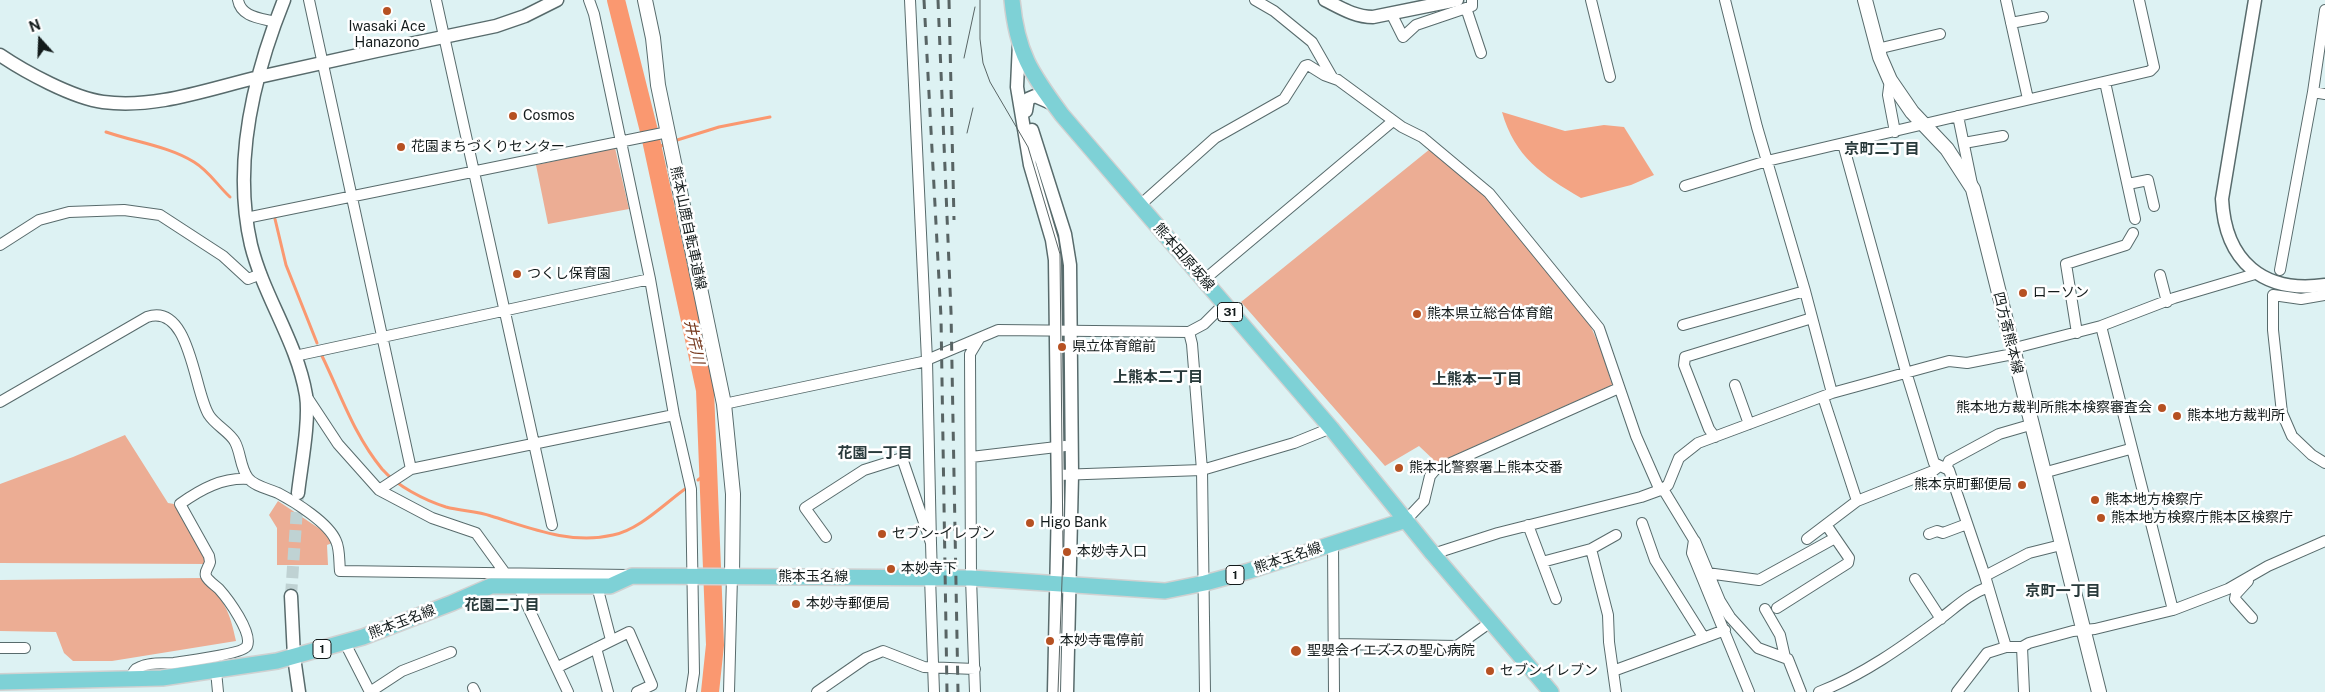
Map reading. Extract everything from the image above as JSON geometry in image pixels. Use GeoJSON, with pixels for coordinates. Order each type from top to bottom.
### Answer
{"type":"FeatureCollection","features":[{"type":"Feature","properties":{"kind":"main road","name":"熊本山鹿自転車道線"},"geometry":{"type":"LineString","coordinates":[[645,0],[669,139],[724,404],[733,494],[729,576]]}},
{"type":"Feature","properties":{"kind":"main road","name":"熊本田原坂線"},"geometry":{"type":"LineString","coordinates":[[1012,0],[1019,43],[1030,71],[1054,104],[1139,206],[1331,428],[1406,520]]}},
{"type":"Feature","properties":{"kind":"main road","name":"四方寄熊本線"},"geometry":{"type":"LineString","coordinates":[[1865,0],[1878,49],[1890,80],[1903,102],[1947,149],[1972,189],[2030,425],[2099,692]]}},
{"type":"Feature","properties":{"kind":"main road","name":"熊本玉名線"},"geometry":{"type":"LineString","coordinates":[[5,685],[162,678],[216,671],[294,657],[345,642],[452,603],[482,588],[491,586],[610,586],[632,576],[693,575],[971,578],[1165,591],[1205,583],[1406,520]]}},
{"type":"Feature","properties":{"kind":"main road"},"geometry":{"type":"LineString","coordinates":[[1406,520],[1551,692]]}},
{"type":"Feature","properties":{"kind":"street"},"geometry":{"type":"LineString","coordinates":[[238,0],[239,7],[244,13],[275,22]]}},
{"type":"Feature","properties":{"kind":"street"},"geometry":{"type":"LineString","coordinates":[[284,0],[258,77],[247,132],[244,192],[246,218],[261,274],[295,356],[306,396],[338,444],[379,490],[432,518],[476,533],[505,573]]}},
{"type":"Feature","properties":{"kind":"street"},"geometry":{"type":"LineString","coordinates":[[309,0],[411,469]]}},
{"type":"Feature","properties":{"kind":"street"},"geometry":{"type":"LineString","coordinates":[[436,0],[552,525]]}},
{"type":"Feature","properties":{"kind":"street"},"geometry":{"type":"LineString","coordinates":[[0,55],[17,67],[85,98],[104,102],[171,100],[258,77],[496,26],[525,16],[557,0]]}},
{"type":"Feature","properties":{"kind":"street"},"geometry":{"type":"LineString","coordinates":[[589,0],[594,14],[619,143],[650,279],[674,415],[691,489],[694,673],[691,692]]}},
{"type":"Feature","properties":{"kind":"street"},"geometry":{"type":"LineString","coordinates":[[910,0],[927,360],[934,692]]}},
{"type":"Feature","properties":{"kind":"street"},"geometry":{"type":"LineString","coordinates":[[1255,0],[1274,11],[1312,42],[1332,77]]}},
{"type":"Feature","properties":{"kind":"street"},"geometry":{"type":"LineString","coordinates":[[1325,0],[1362,17],[1392,15],[1465,3]]}},
{"type":"Feature","properties":{"kind":"street"},"geometry":{"type":"LineString","coordinates":[[1591,0],[1610,77]]}},
{"type":"Feature","properties":{"kind":"street"},"geometry":{"type":"LineString","coordinates":[[1725,0],[1767,161],[1805,291],[1828,395],[1857,501]]}},
{"type":"Feature","properties":{"kind":"street"},"geometry":{"type":"LineString","coordinates":[[2006,0],[2028,99]]}},
{"type":"Feature","properties":{"kind":"street"},"geometry":{"type":"LineString","coordinates":[[1685,186],[1767,161],[2150,71],[2154,67],[2139,0]]}},
{"type":"Feature","properties":{"kind":"street"},"geometry":{"type":"LineString","coordinates":[[2255,0],[2222,199],[2223,215],[2232,244],[2255,274]]}},
{"type":"Feature","properties":{"kind":"street"},"geometry":{"type":"LineString","coordinates":[[1392,15],[1403,37],[1416,25],[1465,3]]}},
{"type":"Feature","properties":{"kind":"street"},"geometry":{"type":"LineString","coordinates":[[1465,3],[1480,53]]}},
{"type":"Feature","properties":{"kind":"street"},"geometry":{"type":"LineString","coordinates":[[2280,270],[2313,92],[2325,10]]}},
{"type":"Feature","properties":{"kind":"street"},"geometry":{"type":"LineString","coordinates":[[2012,23],[2043,17]]}},
{"type":"Feature","properties":{"kind":"street"},"geometry":{"type":"LineString","coordinates":[[1878,49],[1940,34]]}},
{"type":"Feature","properties":{"kind":"street"},"geometry":{"type":"LineString","coordinates":[[1019,43],[1017,87],[1031,175],[1054,250],[1058,475],[1067,692]]}},
{"type":"Feature","properties":{"kind":"street"},"geometry":{"type":"LineString","coordinates":[[1139,206],[1216,138],[1284,99],[1305,66],[1332,77],[1356,92],[1393,121],[1434,146],[1489,193],[1596,322],[1636,436],[1658,486],[1663,489],[1694,540],[1720,601],[1754,645],[1785,657]]}},
{"type":"Feature","properties":{"kind":"street"},"geometry":{"type":"LineString","coordinates":[[1890,80],[1888,95],[1895,132]]}},
{"type":"Feature","properties":{"kind":"street"},"geometry":{"type":"LineString","coordinates":[[2105,82],[2135,219]]}},
{"type":"Feature","properties":{"kind":"street"},"geometry":{"type":"LineString","coordinates":[[1017,87],[1067,243],[1070,265],[1072,475],[1054,692]]}},
{"type":"Feature","properties":{"kind":"street"},"geometry":{"type":"LineString","coordinates":[[2313,92],[2325,94]]}},
{"type":"Feature","properties":{"kind":"street"},"geometry":{"type":"LineString","coordinates":[[1026,111],[1028,99],[1035,96],[1054,104]]}},
{"type":"Feature","properties":{"kind":"street"},"geometry":{"type":"LineString","coordinates":[[1958,116],[1972,189]]}},
{"type":"Feature","properties":{"kind":"street"},"geometry":{"type":"LineString","coordinates":[[1204,279],[1393,121]]}},
{"type":"Feature","properties":{"kind":"street"},"geometry":{"type":"LineString","coordinates":[[1964,143],[2003,136]]}},
{"type":"Feature","properties":{"kind":"street"},"geometry":{"type":"LineString","coordinates":[[246,218],[619,143],[669,139]]}},
{"type":"Feature","properties":{"kind":"street"},"geometry":{"type":"LineString","coordinates":[[1843,144],[1906,372],[1934,463],[1942,467],[1967,524],[2006,647]]}},
{"type":"Feature","properties":{"kind":"street"},"geometry":{"type":"LineString","coordinates":[[2128,184],[2148,180],[2149,201]]}},
{"type":"Feature","properties":{"kind":"street"},"geometry":{"type":"LineString","coordinates":[[0,245],[39,220],[68,212],[124,210],[160,215],[222,256],[248,279],[261,274]]}},
{"type":"Feature","properties":{"kind":"street"},"geometry":{"type":"LineString","coordinates":[[2078,333],[2064,267],[2066,264],[2126,245],[2133,233]]}},
{"type":"Feature","properties":{"kind":"street"},"geometry":{"type":"LineString","coordinates":[[1433,554],[1528,525],[1641,497],[1663,489],[1672,478],[1679,458],[1684,452],[1715,437],[1828,395],[1949,361],[1967,363],[2012,352],[2101,326],[2207,287],[2255,274],[2288,285],[2306,287],[2325,285]]}},
{"type":"Feature","properties":{"kind":"street"},"geometry":{"type":"LineString","coordinates":[[2160,275],[2167,302]]}},
{"type":"Feature","properties":{"kind":"street"},"geometry":{"type":"LineString","coordinates":[[295,356],[650,279]]}},
{"type":"Feature","properties":{"kind":"street"},"geometry":{"type":"LineString","coordinates":[[1683,325],[1805,291]]}},
{"type":"Feature","properties":{"kind":"street"},"geometry":{"type":"LineString","coordinates":[[2325,295],[2301,299],[2273,295],[2273,330],[2282,413],[2292,436],[2325,463]]}},
{"type":"Feature","properties":{"kind":"street"},"geometry":{"type":"LineString","coordinates":[[724,404],[927,360],[998,330],[1190,332],[1204,324],[1224,304]]}},
{"type":"Feature","properties":{"kind":"street"},"geometry":{"type":"LineString","coordinates":[[0,402],[147,316],[163,314],[170,319],[189,349],[208,414],[235,440],[242,465],[249,479]]}},
{"type":"Feature","properties":{"kind":"street"},"geometry":{"type":"LineString","coordinates":[[1715,437],[1709,429],[1684,366],[1685,357],[1812,318]]}},
{"type":"Feature","properties":{"kind":"street"},"geometry":{"type":"LineString","coordinates":[[2101,326],[2116,383],[2130,449],[2173,610]]}},
{"type":"Feature","properties":{"kind":"street"},"geometry":{"type":"LineString","coordinates":[[1190,332],[1202,470],[1205,692]]}},
{"type":"Feature","properties":{"kind":"street"},"geometry":{"type":"LineString","coordinates":[[975,692],[971,578],[970,354],[979,339]]}},
{"type":"Feature","properties":{"kind":"street"},"geometry":{"type":"LineString","coordinates":[[1735,385],[1750,424]]}},
{"type":"Feature","properties":{"kind":"street"},"geometry":{"type":"LineString","coordinates":[[1406,520],[1424,501],[1430,476],[1435,470],[1619,388]]}},
{"type":"Feature","properties":{"kind":"street"},"geometry":{"type":"LineString","coordinates":[[298,494],[306,396]]}},
{"type":"Feature","properties":{"kind":"street"},"geometry":{"type":"LineString","coordinates":[[379,490],[411,469],[674,415]]}},
{"type":"Feature","properties":{"kind":"street"},"geometry":{"type":"LineString","coordinates":[[1807,539],[1827,526],[1857,501],[1942,467],[1949,461],[1999,434],[2030,425]]}},
{"type":"Feature","properties":{"kind":"street"},"geometry":{"type":"LineString","coordinates":[[1058,475],[1202,470],[1294,443],[1331,428]]}},
{"type":"Feature","properties":{"kind":"street"},"geometry":{"type":"LineString","coordinates":[[971,456],[1071,446]]}},
{"type":"Feature","properties":{"kind":"street"},"geometry":{"type":"LineString","coordinates":[[2043,473],[2130,449]]}},
{"type":"Feature","properties":{"kind":"street"},"geometry":{"type":"LineString","coordinates":[[826,537],[805,508],[864,470],[902,458],[931,544]]}},
{"type":"Feature","properties":{"kind":"street"},"geometry":{"type":"LineString","coordinates":[[131,678],[135,669],[142,666],[173,663],[230,653],[244,650],[247,646],[248,640],[242,622],[228,599],[206,577],[205,571],[210,562],[209,556],[180,504],[196,492],[231,478],[249,479],[279,494],[326,526],[337,542],[340,571],[632,576]]}},
{"type":"Feature","properties":{"kind":"street"},"geometry":{"type":"LineString","coordinates":[[1642,523],[1655,560],[1704,638]]}},
{"type":"Feature","properties":{"kind":"street"},"geometry":{"type":"LineString","coordinates":[[1929,534],[1936,531],[1944,533],[1967,524]]}},
{"type":"Feature","properties":{"kind":"street"},"geometry":{"type":"LineString","coordinates":[[1528,525],[1556,598]]}},
{"type":"Feature","properties":{"kind":"street"},"geometry":{"type":"LineString","coordinates":[[1778,608],[1848,563],[1849,558],[1827,526]]}},
{"type":"Feature","properties":{"kind":"street"},"geometry":{"type":"LineString","coordinates":[[1542,562],[1591,549],[1616,535]]}},
{"type":"Feature","properties":{"kind":"street"},"geometry":{"type":"LineString","coordinates":[[1707,573],[1759,580],[1835,538]]}},
{"type":"Feature","properties":{"kind":"street"},"geometry":{"type":"LineString","coordinates":[[1694,540],[1692,554],[1749,692]]}},
{"type":"Feature","properties":{"kind":"street"},"geometry":{"type":"LineString","coordinates":[[1957,692],[1983,656],[2006,647],[2022,648],[2029,643],[2173,610],[2228,589],[2246,578],[2325,541]]}},
{"type":"Feature","properties":{"kind":"street"},"geometry":{"type":"LineString","coordinates":[[1333,543],[1334,692]]}},
{"type":"Feature","properties":{"kind":"street"},"geometry":{"type":"LineString","coordinates":[[1985,576],[2029,553],[2061,545]]}},
{"type":"Feature","properties":{"kind":"street"},"geometry":{"type":"LineString","coordinates":[[1591,549],[1608,615],[1616,692]]}},
{"type":"Feature","properties":{"kind":"street"},"geometry":{"type":"LineString","coordinates":[[729,576],[729,692]]}},
{"type":"Feature","properties":{"kind":"street"},"geometry":{"type":"LineString","coordinates":[[2246,578],[2248,581],[2236,594],[2235,599],[2252,618]]}},
{"type":"Feature","properties":{"kind":"street"},"geometry":{"type":"LineString","coordinates":[[1915,579],[1941,619]]}},
{"type":"Feature","properties":{"kind":"street"},"geometry":{"type":"LineString","coordinates":[[520,586],[532,618],[558,667],[568,692]]}},
{"type":"Feature","properties":{"kind":"street"},"geometry":{"type":"LineString","coordinates":[[596,586],[612,640]]}},
{"type":"Feature","properties":{"kind":"street"},"geometry":{"type":"LineString","coordinates":[[1819,692],[1846,682],[1941,619],[1966,598],[1988,587]]}},
{"type":"Feature","properties":{"kind":"street"},"geometry":{"type":"LineString","coordinates":[[291,596],[294,657],[299,692]]}},
{"type":"Feature","properties":{"kind":"street"},"geometry":{"type":"LineString","coordinates":[[1765,609],[1780,635],[1785,657],[1801,692]]}},
{"type":"Feature","properties":{"kind":"street"},"geometry":{"type":"LineString","coordinates":[[1334,644],[1457,646],[1492,620]]}},
{"type":"Feature","properties":{"kind":"street"},"geometry":{"type":"LineString","coordinates":[[1613,671],[1725,630]]}},
{"type":"Feature","properties":{"kind":"street"},"geometry":{"type":"LineString","coordinates":[[558,667],[629,632],[652,685],[640,691]]}},
{"type":"Feature","properties":{"kind":"street"},"geometry":{"type":"LineString","coordinates":[[345,642],[370,692],[402,671],[451,652]]}},
{"type":"Feature","properties":{"kind":"street"},"geometry":{"type":"LineString","coordinates":[[0,648],[25,648]]}},
{"type":"Feature","properties":{"kind":"street"},"geometry":{"type":"LineString","coordinates":[[596,648],[608,692]]}},
{"type":"Feature","properties":{"kind":"street"},"geometry":{"type":"LineString","coordinates":[[2022,648],[2024,692]]}},
{"type":"Feature","properties":{"kind":"street"},"geometry":{"type":"LineString","coordinates":[[817,692],[833,687],[866,658],[883,651],[933,668],[975,668]]}},
{"type":"Feature","properties":{"kind":"street"},"geometry":{"type":"LineString","coordinates":[[216,671],[218,692]]}},
{"type":"Feature","properties":{"kind":"shaded area"},"geometry":{"type":"Polygon","coordinates":[[[1502,112],[1565,131],[1604,125],[1624,127],[1654,175],[1631,185],[1581,198],[1542,173],[1522,153],[1514,141],[1502,112]]]}},
{"type":"Feature","properties":{"kind":"shaded area"},"geometry":{"type":"Polygon","coordinates":[[[615,148],[629,209],[548,224],[536,165],[615,148]]]}},
{"type":"Feature","properties":{"kind":"shaded area","name":"熊本県立総合体育館"},"geometry":{"type":"Polygon","coordinates":[[[1430,149],[1487,198],[1590,325],[1604,356],[1611,382],[1615,381],[1612,385],[1437,463],[1419,446],[1385,466],[1241,302],[1430,149]]]}},
{"type":"Feature","properties":{"kind":"shaded area"},"geometry":{"type":"Polygon","coordinates":[[[125,435],[168,503],[174,504],[206,553],[207,564],[0,563],[0,484],[73,457],[125,435]]]}},
{"type":"Feature","properties":{"kind":"shaded area"},"geometry":{"type":"Polygon","coordinates":[[[278,501],[329,535],[332,543],[327,545],[328,565],[277,565],[277,528],[269,515],[278,501]]]}},
{"type":"Feature","properties":{"kind":"shaded area"},"geometry":{"type":"Polygon","coordinates":[[[201,578],[221,599],[225,606],[236,641],[112,661],[73,661],[64,653],[56,632],[0,631],[0,580],[201,578]]]}},
{"type":"Feature","properties":{"kind":"waterway","name":"井芹川"},"geometry":{"type":"LineString","coordinates":[[616,0],[650,135],[705,390],[715,645],[710,692]]}},
{"type":"Feature","properties":{"kind":"waterway"},"geometry":{"type":"LineString","coordinates":[[674,141],[719,127],[770,117]]}},
{"type":"Feature","properties":{"kind":"waterway"},"geometry":{"type":"LineString","coordinates":[[106,132],[162,148],[194,162],[230,197]]}},
{"type":"Feature","properties":{"kind":"waterway"},"geometry":{"type":"LineString","coordinates":[[653,149],[666,144]]}},
{"type":"Feature","properties":{"kind":"waterway"},"geometry":{"type":"LineString","coordinates":[[275,219],[286,265],[317,343]]}},
{"type":"Feature","properties":{"kind":"waterway"},"geometry":{"type":"LineString","coordinates":[[322,356],[356,429],[382,469],[403,487],[438,504],[486,514],[551,534],[566,537],[597,538],[613,535],[632,528],[651,516],[685,489]]}},
{"type":"Feature","properties":{"kind":"waterway"},"geometry":{"type":"LineString","coordinates":[[698,480],[708,472]]}},
{"type":"Feature","properties":{"kind":"tunnel"},"geometry":{"type":"LineString","coordinates":[[291,596],[298,494]]}},
{"type":"Feature","properties":{"kind":"tram line"},"geometry":{"type":"LineString","coordinates":[[980,0],[980,39],[983,63],[990,82],[1028,147],[1060,254],[1063,553],[1058,692]]}},
{"type":"Feature","properties":{"kind":"tram line"},"geometry":{"type":"LineString","coordinates":[[964,58],[975,7]]}},
{"type":"Feature","properties":{"kind":"tram line"},"geometry":{"type":"LineString","coordinates":[[967,133],[973,108]]}},
{"type":"Feature","properties":{"kind":"railway"},"geometry":{"type":"LineString","coordinates":[[924,0],[941,317],[947,692]]}},
{"type":"Feature","properties":{"kind":"railway"},"geometry":{"type":"LineString","coordinates":[[938,0],[951,312],[958,692]]}},
{"type":"Feature","properties":{"kind":"railway"},"geometry":{"type":"LineString","coordinates":[[949,0],[954,220]]}},
{"type":"Feature","properties":{"kind":"place","name":"Iwasaki Ace Hanazono"},"geometry":{"type":"Point","coordinates":[387,11]}},
{"type":"Feature","properties":{"kind":"place","name":"Cosmos"},"geometry":{"type":"Point","coordinates":[513,116]}},
{"type":"Feature","properties":{"kind":"place","name":"花園まちづくりセンター"},"geometry":{"type":"Point","coordinates":[401,147]}},
{"type":"Feature","properties":{"kind":"place","name":"つくし保育園"},"geometry":{"type":"Point","coordinates":[517,274]}},
{"type":"Feature","properties":{"kind":"place","name":"ローソン"},"geometry":{"type":"Point","coordinates":[2023,293]}},
{"type":"Feature","properties":{"kind":"place","name":"熊本県立総合体育館"},"geometry":{"type":"Point","coordinates":[1417,314]}},
{"type":"Feature","properties":{"kind":"place","name":"県立体育館前"},"geometry":{"type":"Point","coordinates":[1062,347]}},
{"type":"Feature","properties":{"kind":"place","name":"熊本地方裁判所熊本検察審査会"},"geometry":{"type":"Point","coordinates":[2162,408]}},
{"type":"Feature","properties":{"kind":"place","name":"熊本地方裁判所"},"geometry":{"type":"Point","coordinates":[2177,416]}},
{"type":"Feature","properties":{"kind":"place","name":"熊本北警察署上熊本交番"},"geometry":{"type":"Point","coordinates":[1399,468]}},
{"type":"Feature","properties":{"kind":"place","name":"熊本京町郵便局"},"geometry":{"type":"Point","coordinates":[2022,485]}},
{"type":"Feature","properties":{"kind":"place","name":"熊本地方検察庁"},"geometry":{"type":"Point","coordinates":[2095,500]}},
{"type":"Feature","properties":{"kind":"place","name":"熊本地方検察庁熊本区検察庁"},"geometry":{"type":"Point","coordinates":[2101,518]}},
{"type":"Feature","properties":{"kind":"place","name":"Higo Bank"},"geometry":{"type":"Point","coordinates":[1030,523]}},
{"type":"Feature","properties":{"kind":"place","name":"セブン-イレブン"},"geometry":{"type":"Point","coordinates":[882,534]}},
{"type":"Feature","properties":{"kind":"place","name":"本妙寺入口"},"geometry":{"type":"Point","coordinates":[1067,552]}},
{"type":"Feature","properties":{"kind":"place","name":"本妙寺下"},"geometry":{"type":"Point","coordinates":[891,569]}},
{"type":"Feature","properties":{"kind":"place","name":"本妙寺郵便局"},"geometry":{"type":"Point","coordinates":[796,604]}},
{"type":"Feature","properties":{"kind":"place","name":"本妙寺電停前"},"geometry":{"type":"Point","coordinates":[1050,641]}},
{"type":"Feature","properties":{"kind":"place","name":"聖嬰会イエズスの聖心病院"},"geometry":{"type":"Point","coordinates":[1296,651]}},
{"type":"Feature","properties":{"kind":"place","name":"セブンイレブン"},"geometry":{"type":"Point","coordinates":[1490,671]}},
{"type":"Feature","properties":{"kind":"district","name":"京町二丁目"},"geometry":{"type":"Point","coordinates":[1882,149]}},
{"type":"Feature","properties":{"kind":"district","name":"上熊本二丁目"},"geometry":{"type":"Point","coordinates":[1158,377]}},
{"type":"Feature","properties":{"kind":"district","name":"上熊本一丁目"},"geometry":{"type":"Point","coordinates":[1477,379]}},
{"type":"Feature","properties":{"kind":"district","name":"花園一丁目"},"geometry":{"type":"Point","coordinates":[875,453]}},
{"type":"Feature","properties":{"kind":"district","name":"京町一丁目"},"geometry":{"type":"Point","coordinates":[2063,591]}},
{"type":"Feature","properties":{"kind":"district","name":"花園二丁目"},"geometry":{"type":"Point","coordinates":[502,605]}}]}
